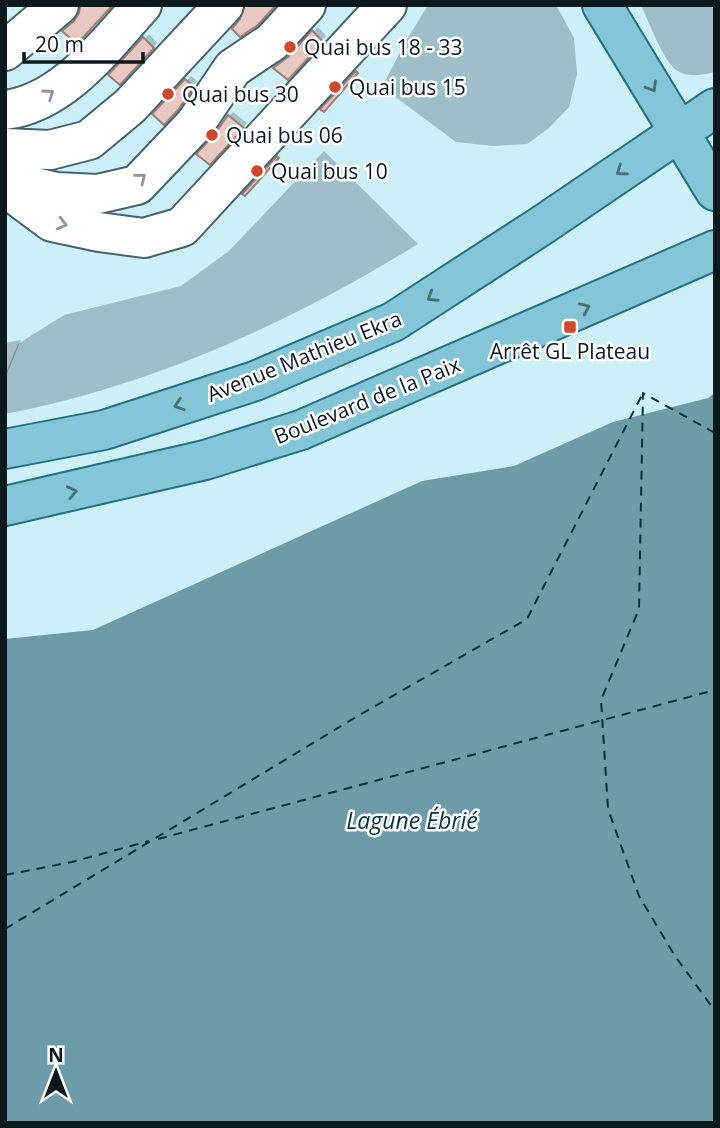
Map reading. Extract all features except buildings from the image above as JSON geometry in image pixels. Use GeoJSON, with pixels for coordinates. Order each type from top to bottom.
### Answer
{"type":"FeatureCollection","features":[{"type":"Feature","properties":{"kind":"main road"},"geometry":{"type":"LineString","coordinates":[[602,5],[715,191]]}},
{"type":"Feature","properties":{"kind":"main road","name":"Avenue Mathieu Ekra"},"geometry":{"type":"LineString","coordinates":[[5,449],[104,430],[142,418],[255,381],[393,322],[715,108]]}},
{"type":"Feature","properties":{"kind":"main road","name":"Boulevard de la Paix"},"geometry":{"type":"LineString","coordinates":[[5,506],[205,460],[301,430],[715,250]]}},
{"type":"Feature","properties":{"kind":"lane"},"geometry":{"type":"LineString","coordinates":[[5,51],[59,5]]}},
{"type":"Feature","properties":{"kind":"lane"},"geometry":{"type":"LineString","coordinates":[[5,110],[43,99],[87,64],[142,5]]}},
{"type":"Feature","properties":{"kind":"lane"},"geometry":{"type":"LineString","coordinates":[[5,148],[50,150],[89,140],[130,106],[224,5]]}},
{"type":"Feature","properties":{"kind":"lane"},"geometry":{"type":"LineString","coordinates":[[5,180],[56,192],[98,194],[138,185],[195,124],[233,68],[272,41],[306,5]]}},
{"type":"Feature","properties":{"kind":"lane"},"geometry":{"type":"LineString","coordinates":[[5,187],[52,222],[144,238],[181,227],[387,5]]}},
{"type":"Feature","properties":{"kind":"shaded area"},"geometry":{"type":"Polygon","coordinates":[[[428,5],[556,5],[574,38],[577,74],[569,107],[549,128],[527,144],[493,146],[456,142],[382,87],[428,5]]]}},
{"type":"Feature","properties":{"kind":"shaded area"},"geometry":{"type":"Polygon","coordinates":[[[641,5],[715,5],[715,72],[690,75],[676,70],[661,49],[641,5]]]}},
{"type":"Feature","properties":{"kind":"shaded area"},"geometry":{"type":"Polygon","coordinates":[[[324,151],[418,244],[321,300],[219,348],[113,387],[5,414],[5,375],[18,344],[64,315],[181,286],[229,251],[324,151]]]}},
{"type":"Feature","properties":{"kind":"water","name":"Lagune Ébrié"},"geometry":{"type":"Polygon","coordinates":[[[715,393],[715,1123],[5,1123],[5,639],[93,630],[422,481],[514,466],[613,422],[708,398],[715,393]]]}},
{"type":"Feature","properties":{"kind":"ferry route"},"geometry":{"type":"LineString","coordinates":[[715,433],[643,393],[639,609],[601,700],[608,809],[639,896],[675,956],[715,1011]]}},
{"type":"Feature","properties":{"kind":"ferry route"},"geometry":{"type":"LineString","coordinates":[[5,929],[356,717],[527,619],[643,393]]}},
{"type":"Feature","properties":{"kind":"ferry route"},"geometry":{"type":"LineString","coordinates":[[158,839],[715,690]]}},
{"type":"Feature","properties":{"kind":"ferry route"},"geometry":{"type":"LineString","coordinates":[[5,875],[72,862],[149,841]]}},
{"type":"Feature","properties":{"kind":"place","name":"Quai bus 18 - 33"},"geometry":{"type":"Point","coordinates":[290,47]}},
{"type":"Feature","properties":{"kind":"place","name":"Quai bus 15"},"geometry":{"type":"Point","coordinates":[335,87]}},
{"type":"Feature","properties":{"kind":"place","name":"Quai bus 30"},"geometry":{"type":"Point","coordinates":[168,94]}},
{"type":"Feature","properties":{"kind":"place","name":"Quai bus 06"},"geometry":{"type":"Point","coordinates":[212,135]}},
{"type":"Feature","properties":{"kind":"place","name":"Quai bus 10"},"geometry":{"type":"Point","coordinates":[257,171]}},
{"type":"Feature","properties":{"kind":"place","name":"Arrêt GL Plateau"},"geometry":{"type":"Point","coordinates":[570,327]}}]}
